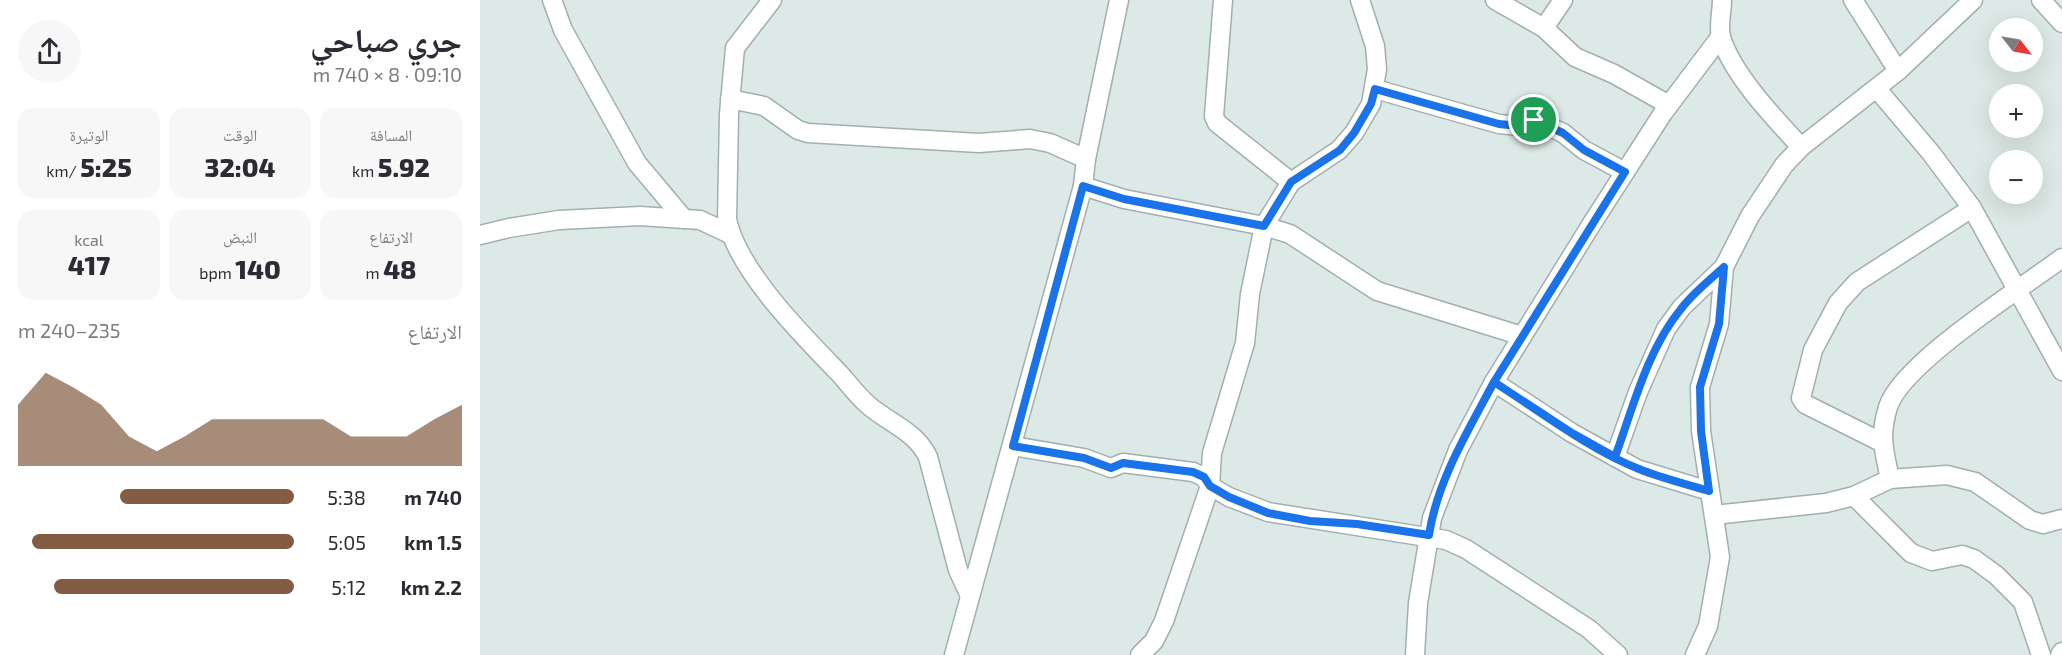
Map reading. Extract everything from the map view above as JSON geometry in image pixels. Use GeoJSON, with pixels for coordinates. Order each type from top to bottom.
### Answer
{"type":"FeatureCollection","features":[{"type":"Feature","properties":{"kind":"street"},"geometry":{"type":"LineString","coordinates":[[552,0],[563,30],[637,163],[684,219]]}},
{"type":"Feature","properties":{"kind":"street"},"geometry":{"type":"LineString","coordinates":[[772,0],[735,48],[730,99],[727,219],[730,234],[765,289],[792,325],[867,404],[902,427],[921,444],[928,457],[958,570],[969,594]]}},
{"type":"Feature","properties":{"kind":"street"},"geometry":{"type":"LineString","coordinates":[[954,655],[1083,186],[1086,159],[1119,0]]}},
{"type":"Feature","properties":{"kind":"street"},"geometry":{"type":"LineString","coordinates":[[1223,0],[1214,116],[1217,123],[1291,182]]}},
{"type":"Feature","properties":{"kind":"street"},"geometry":{"type":"LineString","coordinates":[[1140,655],[1155,641],[1164,621],[1210,486],[1212,453],[1245,343],[1250,294],[1264,226],[1291,182],[1340,150],[1366,114],[1375,89],[1375,46],[1360,0]]}},
{"type":"Feature","properties":{"kind":"street"},"geometry":{"type":"LineString","coordinates":[[1495,0],[1544,28],[1575,57],[1614,74],[1669,105]]}},
{"type":"Feature","properties":{"kind":"street"},"geometry":{"type":"LineString","coordinates":[[1544,28],[1563,0]]}},
{"type":"Feature","properties":{"kind":"street"},"geometry":{"type":"LineString","coordinates":[[1722,0],[1721,36],[1748,85],[1801,147]]}},
{"type":"Feature","properties":{"kind":"street"},"geometry":{"type":"LineString","coordinates":[[1852,0],[1898,71]]}},
{"type":"Feature","properties":{"kind":"street"},"geometry":{"type":"LineString","coordinates":[[1615,457],[1638,392],[1666,329],[1682,307],[1724,267],[1750,216],[1784,165],[1801,147],[1898,71],[1973,0]]}},
{"type":"Feature","properties":{"kind":"street"},"geometry":{"type":"LineString","coordinates":[[2041,0],[2062,23]]}},
{"type":"Feature","properties":{"kind":"street"},"geometry":{"type":"LineString","coordinates":[[1415,655],[1418,603],[1432,518],[1458,450],[1494,382],[1625,172],[1669,105],[1721,36]]}},
{"type":"Feature","properties":{"kind":"street"},"geometry":{"type":"LineString","coordinates":[[1375,89],[1499,124],[1519,126],[1534,120],[1563,133],[1584,150],[1625,172]]}},
{"type":"Feature","properties":{"kind":"street"},"geometry":{"type":"LineString","coordinates":[[1877,89],[1931,153],[1972,208],[2062,371]]}},
{"type":"Feature","properties":{"kind":"street"},"geometry":{"type":"LineString","coordinates":[[730,99],[764,106],[798,130],[808,133],[979,143],[1030,139],[1050,143],[1086,159]]}},
{"type":"Feature","properties":{"kind":"street"},"geometry":{"type":"LineString","coordinates":[[1083,186],[1124,199],[1264,226],[1309,245],[1377,291],[1522,336]]}},
{"type":"Feature","properties":{"kind":"street"},"geometry":{"type":"LineString","coordinates":[[1881,442],[1805,404],[1801,398],[1812,350],[1838,303],[1857,282],[1972,208]]}},
{"type":"Feature","properties":{"kind":"street"},"geometry":{"type":"LineString","coordinates":[[480,235],[559,220],[640,216],[700,220],[730,234]]}},
{"type":"Feature","properties":{"kind":"street"},"geometry":{"type":"LineString","coordinates":[[1890,479],[1881,442],[1889,406],[1898,388],[1949,339],[2062,258]]}},
{"type":"Feature","properties":{"kind":"street"},"geometry":{"type":"LineString","coordinates":[[1695,655],[1708,626],[1720,557],[1701,431],[1700,387],[1719,324],[1724,267]]}},
{"type":"Feature","properties":{"kind":"street"},"geometry":{"type":"LineString","coordinates":[[1494,382],[1572,433],[1638,469],[1709,491]]}},
{"type":"Feature","properties":{"kind":"street"},"geometry":{"type":"LineString","coordinates":[[1013,446],[1084,458],[1111,468],[1123,463],[1193,472],[1204,477],[1210,486],[1268,513],[1310,521],[1357,524],[1429,535],[1446,540],[1475,554],[1589,629],[1618,655]]}},
{"type":"Feature","properties":{"kind":"street"},"geometry":{"type":"LineString","coordinates":[[1714,515],[1826,503],[1854,496],[1890,479],[1947,475],[1976,482],[2030,519],[2043,525],[2062,519]]}},
{"type":"Feature","properties":{"kind":"street"},"geometry":{"type":"LineString","coordinates":[[1854,496],[1911,553],[1932,561],[1962,555],[1974,559],[1996,575],[2023,602],[2041,655]]}},
{"type":"Feature","properties":{"kind":"route"},"geometry":{"type":"LineString","coordinates":[[1534,120],[1519,126],[1499,124],[1375,89],[1371,104],[1354,133],[1340,150],[1291,182],[1264,226],[1124,199],[1083,186],[1025,394],[1013,446],[1084,458],[1111,468],[1123,463],[1193,472],[1204,477],[1210,486],[1229,497],[1268,513],[1310,521],[1357,524],[1429,535],[1432,518],[1458,450],[1494,382],[1572,433],[1615,457],[1638,392],[1666,329],[1682,307],[1724,267],[1719,324],[1700,387],[1701,431],[1709,491],[1638,469],[1615,457],[1572,433],[1533,407],[1494,382],[1625,172],[1571,142],[1563,133],[1534,120]]}}]}
